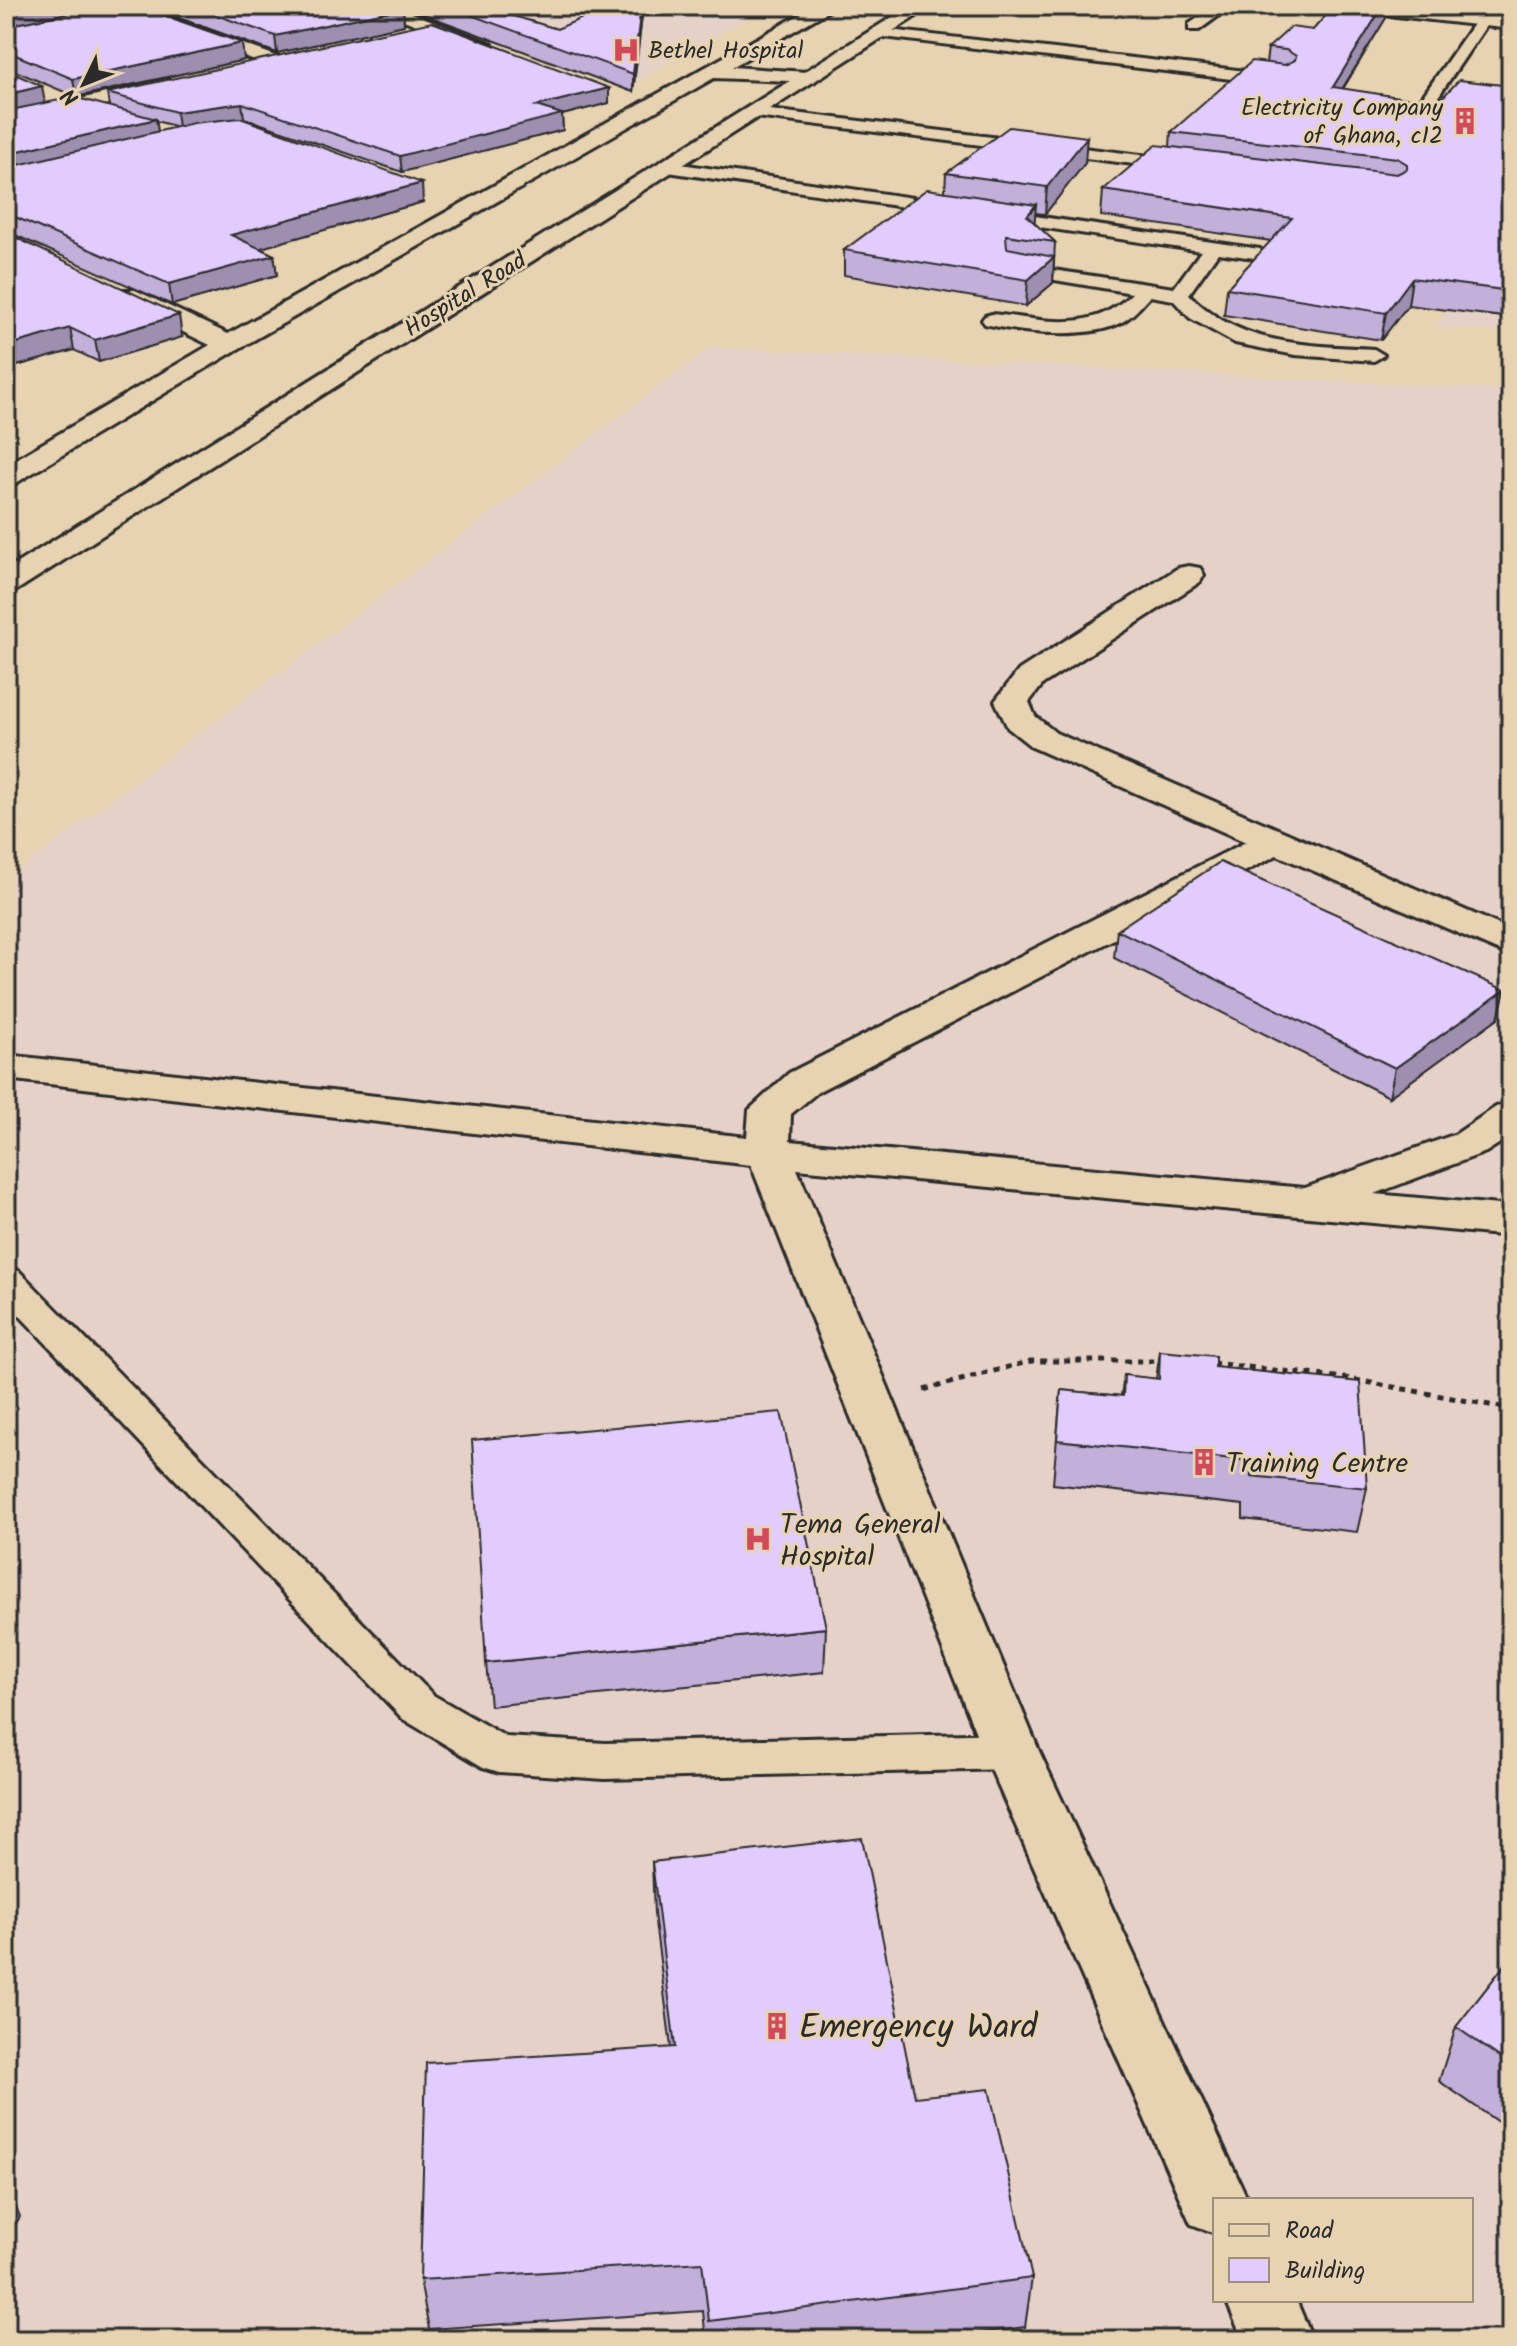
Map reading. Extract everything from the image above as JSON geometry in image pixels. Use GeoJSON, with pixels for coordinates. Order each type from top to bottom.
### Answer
{"type":"FeatureCollection","features":[{"type":"Feature","properties":{"kind":"street"},"geometry":{"type":"LineString","coordinates":[[377,6],[497,50]]}},
{"type":"Feature","properties":{"kind":"street"},"geometry":{"type":"LineString","coordinates":[[6,477],[229,344],[469,207],[638,103],[710,72],[828,6]]}},
{"type":"Feature","properties":{"kind":"street"},"geometry":{"type":"LineString","coordinates":[[1352,6],[1511,23]]}},
{"type":"Feature","properties":{"kind":"street"},"geometry":{"type":"LineString","coordinates":[[98,15],[125,7],[280,59],[229,71]]}},
{"type":"Feature","properties":{"kind":"street","name":"Hospital Road"},"geometry":{"type":"LineString","coordinates":[[6,583],[880,33],[916,7]]}},
{"type":"Feature","properties":{"kind":"street"},"geometry":{"type":"LineString","coordinates":[[392,36],[437,27]]}},
{"type":"Feature","properties":{"kind":"street"},"geometry":{"type":"LineString","coordinates":[[710,72],[807,78]]}},
{"type":"Feature","properties":{"kind":"street"},"geometry":{"type":"LineString","coordinates":[[6,122],[186,81]]}},
{"type":"Feature","properties":{"kind":"street"},"geometry":{"type":"LineString","coordinates":[[46,94],[72,106]]}},
{"type":"Feature","properties":{"kind":"street"},"geometry":{"type":"LineString","coordinates":[[440,197],[469,207]]}},
{"type":"Feature","properties":{"kind":"street"},"geometry":{"type":"LineString","coordinates":[[103,284],[229,344]]}},
{"type":"Feature","properties":{"kind":"street"},"geometry":{"type":"LineString","coordinates":[[1189,575],[1031,677],[1012,701],[1020,721],[1044,740],[1511,944]]}},
{"type":"Feature","properties":{"kind":"street"},"geometry":{"type":"LineString","coordinates":[[1214,2198],[1011,1751],[768,1153],[770,1110],[804,1082],[1276,841]]}},
{"type":"Feature","properties":{"kind":"street"},"geometry":{"type":"LineString","coordinates":[[6,1067],[768,1153],[1511,1221]]}},
{"type":"Feature","properties":{"kind":"street"},"geometry":{"type":"LineString","coordinates":[[1307,1202],[1471,1143],[1511,1116]]}},
{"type":"Feature","properties":{"kind":"street"},"geometry":{"type":"LineString","coordinates":[[1261,2302],[1278,2340]]}},
{"type":"Feature","properties":{"kind":"lane"},"geometry":{"type":"LineString","coordinates":[[1194,27],[1225,6]]}},
{"type":"Feature","properties":{"kind":"lane"},"geometry":{"type":"LineString","coordinates":[[1415,119],[1483,20]]}},
{"type":"Feature","properties":{"kind":"lane"},"geometry":{"type":"LineString","coordinates":[[880,33],[1282,80]]}},
{"type":"Feature","properties":{"kind":"lane"},"geometry":{"type":"LineString","coordinates":[[72,106],[114,116]]}},
{"type":"Feature","properties":{"kind":"lane"},"geometry":{"type":"LineString","coordinates":[[753,113],[1205,168]]}},
{"type":"Feature","properties":{"kind":"lane"},"geometry":{"type":"LineString","coordinates":[[667,167],[1254,253]]}},
{"type":"Feature","properties":{"kind":"lane"},"geometry":{"type":"LineString","coordinates":[[1179,295],[1213,247]]}},
{"type":"Feature","properties":{"kind":"lane"},"geometry":{"type":"LineString","coordinates":[[1013,267],[1179,295],[1204,323],[1238,338],[1313,351],[1374,355]]}},
{"type":"Feature","properties":{"kind":"lane"},"geometry":{"type":"LineString","coordinates":[[992,320],[1084,326],[1116,318],[1146,289]]}},
{"type":"Feature","properties":{"kind":"lane"},"geometry":{"type":"LineString","coordinates":[[6,1279],[418,1707],[499,1754],[605,1761],[1011,1751]]}},
{"type":"Feature","properties":{"kind":"path"},"geometry":{"type":"LineString","coordinates":[[872,1405],[1031,1361],[1171,1361]]}},
{"type":"Feature","properties":{"kind":"path"},"geometry":{"type":"LineString","coordinates":[[1203,1362],[1345,1378],[1511,1409]]}},
{"type":"Feature","properties":{"kind":"shaded area","name":"Bethel Hospital"},"geometry":{"type":"Polygon","coordinates":[[[445,6],[768,6],[636,81],[486,19],[445,6]]]}},
{"type":"Feature","properties":{"kind":"shaded area"},"geometry":{"type":"Polygon","coordinates":[[[1511,214],[1511,332],[1435,328],[1511,214]]]}},
{"type":"Feature","properties":{"kind":"shaded area","name":"Tema General Hospital"},"geometry":{"type":"Polygon","coordinates":[[[711,347],[1511,390],[1511,2340],[6,2340],[6,879],[711,347]]]}},
{"type":"Feature","properties":{"kind":"building"},"geometry":{"type":"Polygon","coordinates":[[[103,6],[137,6],[242,43],[73,79],[6,51],[6,26],[103,6]]]}},
{"type":"Feature","properties":{"kind":"building"},"geometry":{"type":"Polygon","coordinates":[[[191,6],[398,6],[403,8],[275,36],[191,6]]]}},
{"type":"Feature","properties":{"kind":"building"},"geometry":{"type":"Polygon","coordinates":[[[446,6],[480,6],[557,29],[610,6],[641,6],[633,74],[446,6]]]}},
{"type":"Feature","properties":{"kind":"building"},"geometry":{"type":"Polygon","coordinates":[[[1334,6],[1383,6],[1333,87],[1425,101],[1440,100],[1459,80],[1511,86],[1511,291],[1412,278],[1386,313],[1227,288],[1292,218],[1103,190],[1156,145],[1397,174],[1407,169],[1407,164],[1397,158],[1171,132],[1252,61],[1285,65],[1295,60],[1296,56],[1286,50],[1268,48],[1291,27],[1313,30],[1334,6]]]}},
{"type":"Feature","properties":{"kind":"building"},"geometry":{"type":"Polygon","coordinates":[[[432,22],[609,88],[536,106],[562,114],[400,156],[242,103],[176,112],[107,93],[432,22]]]}},
{"type":"Feature","properties":{"kind":"building"},"geometry":{"type":"Polygon","coordinates":[[[6,70],[42,86],[6,95],[6,70]]]}},
{"type":"Feature","properties":{"kind":"building"},"geometry":{"type":"Polygon","coordinates":[[[74,97],[156,119],[14,152],[14,166],[193,123],[240,118],[422,183],[231,235],[274,255],[169,284],[6,213],[6,111],[74,97]]]}},
{"type":"Feature","properties":{"kind":"building"},"geometry":{"type":"Polygon","coordinates":[[[1009,127],[1087,137],[1047,187],[946,173],[1009,127]]]}},
{"type":"Feature","properties":{"kind":"building"},"geometry":{"type":"Polygon","coordinates":[[[927,189],[1036,205],[1027,216],[1055,242],[1006,235],[1007,248],[1054,257],[1028,280],[844,250],[927,189]]]}},
{"type":"Feature","properties":{"kind":"building"},"geometry":{"type":"Polygon","coordinates":[[[6,233],[179,315],[95,340],[70,328],[6,346],[6,233]]]}},
{"type":"Feature","properties":{"kind":"building"},"geometry":{"type":"Polygon","coordinates":[[[1220,862],[1505,990],[1395,1068],[1117,930],[1220,862]]]}},
{"type":"Feature","properties":{"kind":"building"},"geometry":{"type":"Polygon","coordinates":[[[1160,1351],[1215,1356],[1215,1367],[1360,1382],[1367,1488],[1251,1476],[1251,1461],[1057,1440],[1061,1390],[1123,1396],[1124,1375],[1159,1379],[1160,1351]]]}},
{"type":"Feature","properties":{"kind":"building"},"geometry":{"type":"Polygon","coordinates":[[[781,1412],[826,1628],[486,1663],[472,1440],[781,1412]]]}},
{"type":"Feature","properties":{"kind":"building"},"geometry":{"type":"Polygon","coordinates":[[[862,1838],[915,2097],[989,2089],[1032,2278],[709,2321],[702,2262],[420,2280],[426,2063],[675,2047],[652,1862],[862,1838]]]}},
{"type":"Feature","properties":{"kind":"building"},"geometry":{"type":"Polygon","coordinates":[[[1511,1957],[1511,2065],[1456,2027],[1511,1957]]]}},
{"type":"Feature","properties":{"kind":"place","name":"Bethel Hospital"},"geometry":{"type":"Point","coordinates":[626,50]}},
{"type":"Feature","properties":{"kind":"place","name":"Electricity Company of Ghana, c12"},"geometry":{"type":"Point","coordinates":[1465,121]}},
{"type":"Feature","properties":{"kind":"place","name":"Training Centre"},"geometry":{"type":"Point","coordinates":[1204,1462]}},
{"type":"Feature","properties":{"kind":"place","name":"Tema General Hospital"},"geometry":{"type":"Point","coordinates":[758,1539]}},
{"type":"Feature","properties":{"kind":"place","name":"Emergency Ward"},"geometry":{"type":"Point","coordinates":[777,2026]}}]}
